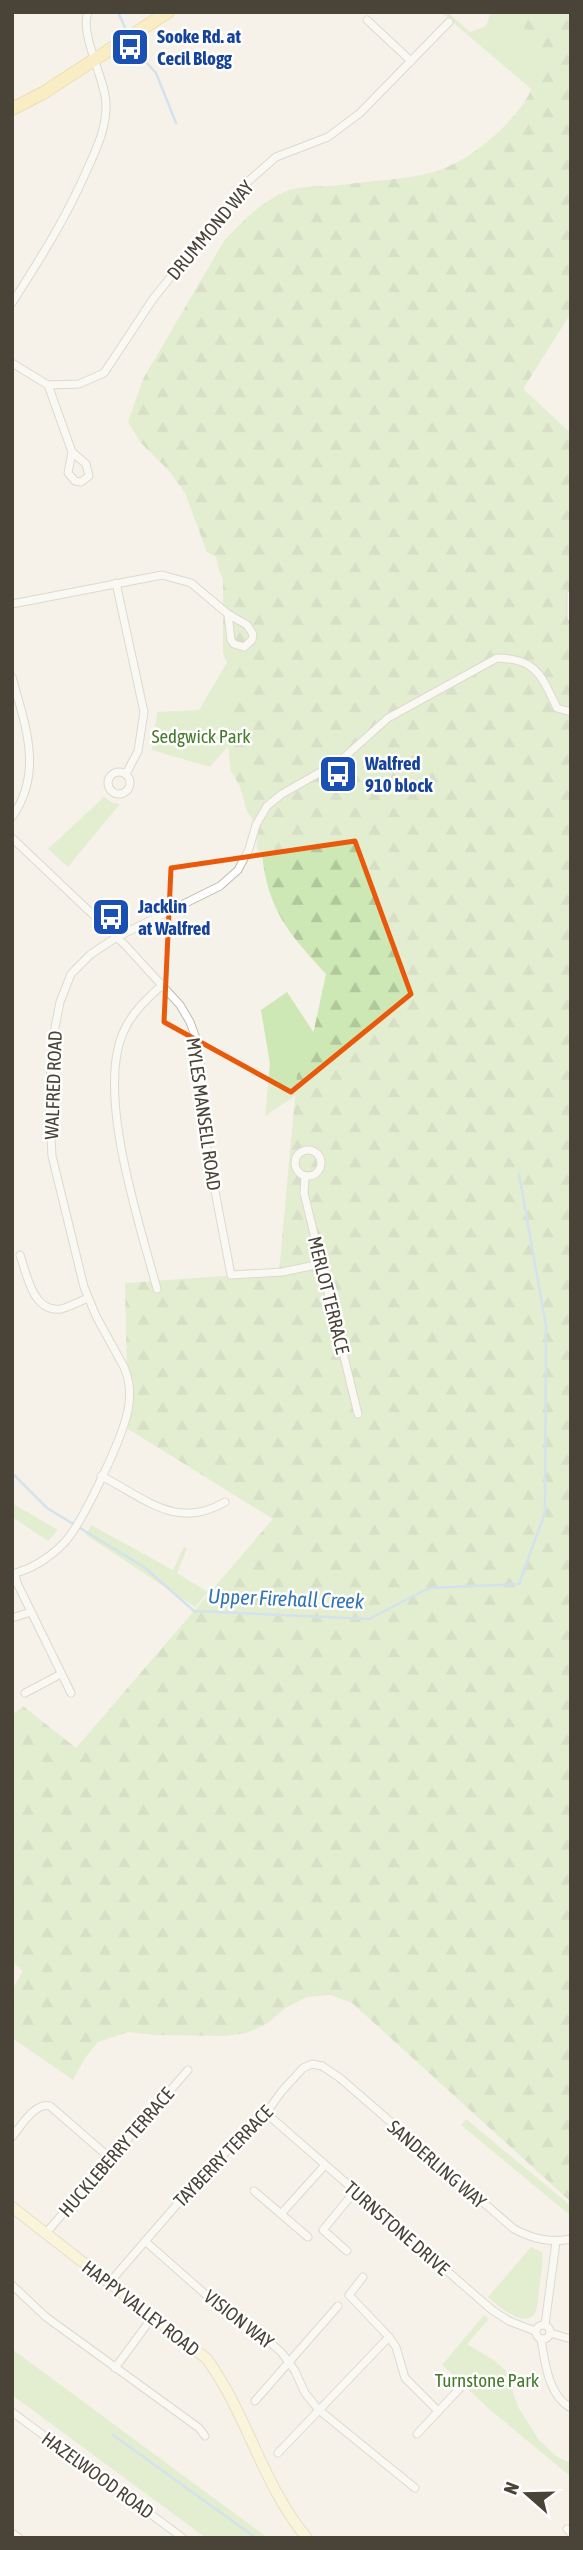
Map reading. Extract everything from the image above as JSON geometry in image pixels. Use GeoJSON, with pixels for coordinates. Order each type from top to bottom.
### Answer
{"type":"FeatureCollection","features":[{"type":"Feature","properties":{"kind":"main road"},"geometry":{"type":"LineString","coordinates":[[12,109],[43,93],[168,12]]}},
{"type":"Feature","properties":{"kind":"main road","name":"HAPPY VALLEY ROAD"},"geometry":{"type":"LineString","coordinates":[[12,2207],[154,2315],[207,2359],[226,2386],[276,2495],[307,2538]]}},
{"type":"Feature","properties":{"kind":"street"},"geometry":{"type":"LineString","coordinates":[[12,303],[68,215],[103,135],[107,103],[94,60],[86,19],[88,12]]}},
{"type":"Feature","properties":{"kind":"street"},"geometry":{"type":"LineString","coordinates":[[367,20],[411,61]]}},
{"type":"Feature","properties":{"kind":"street","name":"DRUMMOND WAY"},"geometry":{"type":"LineString","coordinates":[[48,385],[79,384],[104,373],[153,299],[244,185],[276,157],[328,137],[360,113],[449,22]]}},
{"type":"Feature","properties":{"kind":"street"},"geometry":{"type":"LineString","coordinates":[[12,363],[48,385],[72,452]]}},
{"type":"Feature","properties":{"kind":"street"},"geometry":{"type":"LineString","coordinates":[[12,604],[162,575],[191,583],[228,614],[251,628],[252,640],[248,645],[239,647],[231,640],[228,614]]}},
{"type":"Feature","properties":{"kind":"street"},"geometry":{"type":"LineString","coordinates":[[116,583],[144,712],[138,751],[126,774]]}},
{"type":"Feature","properties":{"kind":"street"},"geometry":{"type":"LineString","coordinates":[[571,594],[571,617]]}},
{"type":"Feature","properties":{"kind":"street","name":"WALFRED ROAD"},"geometry":{"type":"LineString","coordinates":[[13,1574],[38,1564],[73,1532],[121,1433],[128,1409],[129,1385],[124,1367],[88,1298],[54,1170],[49,1126],[50,1074],[55,1020],[68,981],[90,954],[117,937],[220,886],[238,870],[249,849],[256,825],[267,807],[282,794],[340,761],[388,718],[497,658],[516,658],[529,664],[541,674],[557,708],[571,712]]}},
{"type":"Feature","properties":{"kind":"street"},"geometry":{"type":"LineString","coordinates":[[12,677],[28,734],[32,766],[21,804],[12,817]]}},
{"type":"Feature","properties":{"kind":"street","name":"MYLES MANSELL ROAD"},"geometry":{"type":"LineString","coordinates":[[12,838],[117,937],[180,1004],[190,1022],[197,1041],[204,1131],[231,1275],[282,1272],[321,1264]]}},
{"type":"Feature","properties":{"kind":"street"},"geometry":{"type":"LineString","coordinates":[[156,1289],[122,1158],[115,1072],[117,1052],[131,1017],[163,985]]}},
{"type":"Feature","properties":{"kind":"street","name":"MERLOT TERRACE"},"geometry":{"type":"LineString","coordinates":[[305,1177],[304,1193],[358,1414]]}},
{"type":"Feature","properties":{"kind":"street"},"geometry":{"type":"LineString","coordinates":[[20,1255],[36,1298],[48,1308],[61,1309],[88,1298]]}},
{"type":"Feature","properties":{"kind":"street"},"geometry":{"type":"LineString","coordinates":[[101,1476],[164,1510],[195,1513],[207,1511],[225,1502]]}},
{"type":"Feature","properties":{"kind":"street"},"geometry":{"type":"LineString","coordinates":[[13,1574],[71,1693]]}},
{"type":"Feature","properties":{"kind":"street"},"geometry":{"type":"LineString","coordinates":[[12,1618],[31,1612]]}},
{"type":"Feature","properties":{"kind":"street"},"geometry":{"type":"LineString","coordinates":[[24,1693],[61,1674]]}},
{"type":"Feature","properties":{"kind":"street","name":"TAYBERRY TERRACE"},"geometry":{"type":"LineString","coordinates":[[109,2283],[212,2164],[252,2130],[267,2114],[282,2091],[303,2068],[312,2064]]}},
{"type":"Feature","properties":{"kind":"street","name":"SANDERLING WAY"},"geometry":{"type":"LineString","coordinates":[[312,2064],[322,2066],[340,2078],[507,2224],[526,2235],[556,2242],[571,2239]]}},
{"type":"Feature","properties":{"kind":"street","name":"HUCKLEBERRY TERRACE"},"geometry":{"type":"LineString","coordinates":[[45,2234],[188,2070]]}},
{"type":"Feature","properties":{"kind":"street"},"geometry":{"type":"LineString","coordinates":[[12,2137],[37,2108],[44,2104],[50,2106],[110,2158]]}},
{"type":"Feature","properties":{"kind":"street","name":"TURNSTONE DRIVE"},"geometry":{"type":"LineString","coordinates":[[267,2114],[492,2310],[509,2321],[535,2330]]}},
{"type":"Feature","properties":{"kind":"street"},"geometry":{"type":"LineString","coordinates":[[281,2214],[325,2165]]}},
{"type":"Feature","properties":{"kind":"street"},"geometry":{"type":"LineString","coordinates":[[254,2191],[308,2237]]}},
{"type":"Feature","properties":{"kind":"street"},"geometry":{"type":"LineString","coordinates":[[347,2251],[323,2230],[355,2191]]}},
{"type":"Feature","properties":{"kind":"street","name":"VISION WAY"},"geometry":{"type":"LineString","coordinates":[[145,2241],[214,2301],[242,2317],[290,2361],[305,2393],[319,2410],[415,2488]]}},
{"type":"Feature","properties":{"kind":"street"},"geometry":{"type":"LineString","coordinates":[[545,2325],[556,2242]]}},
{"type":"Feature","properties":{"kind":"street"},"geometry":{"type":"LineString","coordinates":[[363,2277],[349,2295],[390,2337],[396,2347],[405,2378],[439,2411]]}},
{"type":"Feature","properties":{"kind":"street"},"geometry":{"type":"LineString","coordinates":[[12,2285],[46,2317],[200,2428],[205,2436]]}},
{"type":"Feature","properties":{"kind":"street"},"geometry":{"type":"LineString","coordinates":[[255,2401],[338,2306]]}},
{"type":"Feature","properties":{"kind":"street"},"geometry":{"type":"LineString","coordinates":[[115,2368],[154,2315]]}},
{"type":"Feature","properties":{"kind":"street"},"geometry":{"type":"LineString","coordinates":[[545,2325],[535,2330],[541,2339],[547,2372],[561,2400],[571,2408]]}},
{"type":"Feature","properties":{"kind":"street"},"geometry":{"type":"LineString","coordinates":[[545,2325],[550,2329],[550,2333]]}},
{"type":"Feature","properties":{"kind":"street"},"geometry":{"type":"LineString","coordinates":[[541,2339],[546,2339],[550,2333]]}},
{"type":"Feature","properties":{"kind":"street"},"geometry":{"type":"LineString","coordinates":[[550,2333],[571,2339]]}},
{"type":"Feature","properties":{"kind":"street"},"geometry":{"type":"LineString","coordinates":[[278,2453],[390,2337]]}},
{"type":"Feature","properties":{"kind":"street"},"geometry":{"type":"LineString","coordinates":[[417,2434],[460,2388]]}},
{"type":"Feature","properties":{"kind":"street","name":"HAZELWOOD ROAD"},"geometry":{"type":"LineString","coordinates":[[12,2412],[183,2538]]}},
{"type":"Feature","properties":{"kind":"street"},"geometry":{"type":"LineString","coordinates":[[12,2533],[19,2538]]}},
{"type":"Feature","properties":{"kind":"highlighted area"},"geometry":{"type":"Polygon","coordinates":[[[355,841],[411,994],[291,1092],[164,1022],[171,868],[355,841]]]}},
{"type":"Feature","properties":{"kind":"green space"},"geometry":{"type":"Polygon","coordinates":[[[447,12],[470,32],[486,26],[491,12],[526,12],[564,117],[442,13],[447,12]]]}},
{"type":"Feature","properties":{"kind":"green space"},"geometry":{"type":"Polygon","coordinates":[[[516,12],[571,12],[571,313],[523,389],[571,433],[571,2202],[352,2003],[331,1995],[307,1997],[285,2008],[268,2023],[247,2033],[226,2036],[129,2032],[98,2042],[73,2080],[12,2038],[12,1990],[23,1971],[12,1962],[12,1715],[23,1706],[76,1748],[273,1519],[128,1429],[125,1283],[279,1272],[297,1075],[309,1053],[326,974],[291,933],[275,905],[269,890],[262,853],[257,849],[256,825],[247,811],[240,787],[231,771],[227,738],[227,662],[223,653],[223,578],[216,557],[207,552],[185,493],[170,472],[140,442],[128,422],[143,379],[224,241],[258,208],[274,197],[296,188],[405,178],[440,170],[479,148],[512,118],[528,97],[542,63],[516,12]]]}},
{"type":"Feature","properties":{"kind":"green space","name":"Sedgwick Park"},"geometry":{"type":"Polygon","coordinates":[[[232,654],[272,696],[210,767],[152,750],[157,712],[199,710],[232,654]]]}},
{"type":"Feature","properties":{"kind":"green space"},"geometry":{"type":"Polygon","coordinates":[[[104,797],[120,804],[68,867],[48,849],[104,797]]]}},
{"type":"Feature","properties":{"kind":"green space"},"geometry":{"type":"Polygon","coordinates":[[[287,992],[337,1068],[265,1116],[270,1064],[261,1010],[287,992]]]}},
{"type":"Feature","properties":{"kind":"green space"},"geometry":{"type":"Polygon","coordinates":[[[12,1503],[58,1530],[48,1541],[12,1517],[12,1503]]]}},
{"type":"Feature","properties":{"kind":"green space"},"geometry":{"type":"Polygon","coordinates":[[[91,1525],[173,1570],[184,1547],[187,1548],[177,1573],[208,1592],[195,1607],[86,1535],[91,1525]]]}},
{"type":"Feature","properties":{"kind":"green space"},"geometry":{"type":"Polygon","coordinates":[[[466,2119],[571,2206],[571,2216],[461,2125],[466,2119]]]}},
{"type":"Feature","properties":{"kind":"green space","name":"Turnstone Park"},"geometry":{"type":"Polygon","coordinates":[[[531,2247],[542,2252],[542,2266],[536,2311],[530,2318],[525,2319],[511,2314],[488,2297],[531,2247]]]}},
{"type":"Feature","properties":{"kind":"green space","name":"Turnstone Park"},"geometry":{"type":"Polygon","coordinates":[[[484,2315],[489,2319],[467,2344],[506,2371],[518,2407],[539,2440],[556,2456],[571,2463],[571,2477],[488,2408],[442,2365],[484,2315]]]}},
{"type":"Feature","properties":{"kind":"green space"},"geometry":{"type":"Polygon","coordinates":[[[12,2349],[268,2538],[206,2538],[12,2395],[12,2349]]]}},
{"type":"Feature","properties":{"kind":"waterway"},"geometry":{"type":"LineString","coordinates":[[118,12],[127,32]]}},
{"type":"Feature","properties":{"kind":"waterway"},"geometry":{"type":"LineString","coordinates":[[131,41],[156,73],[176,123]]}},
{"type":"Feature","properties":{"kind":"waterway","name":"Upper Firehall Creek"},"geometry":{"type":"LineString","coordinates":[[12,1473],[47,1508],[144,1567],[194,1611],[369,1619],[429,1588],[519,1584],[545,1513],[546,1326],[519,1174]]}},
{"type":"Feature","properties":{"kind":"waterway"},"geometry":{"type":"LineString","coordinates":[[113,2435],[256,2538]]}},
{"type":"Feature","properties":{"kind":"place","name":"Sooke Rd. at Cecil Blogg"},"geometry":{"type":"Point","coordinates":[130,47]}},
{"type":"Feature","properties":{"kind":"place","name":"Walfred 910 block"},"geometry":{"type":"Point","coordinates":[338,774]}},
{"type":"Feature","properties":{"kind":"place","name":"Jacklin at Walfred"},"geometry":{"type":"Point","coordinates":[111,917]}}]}
